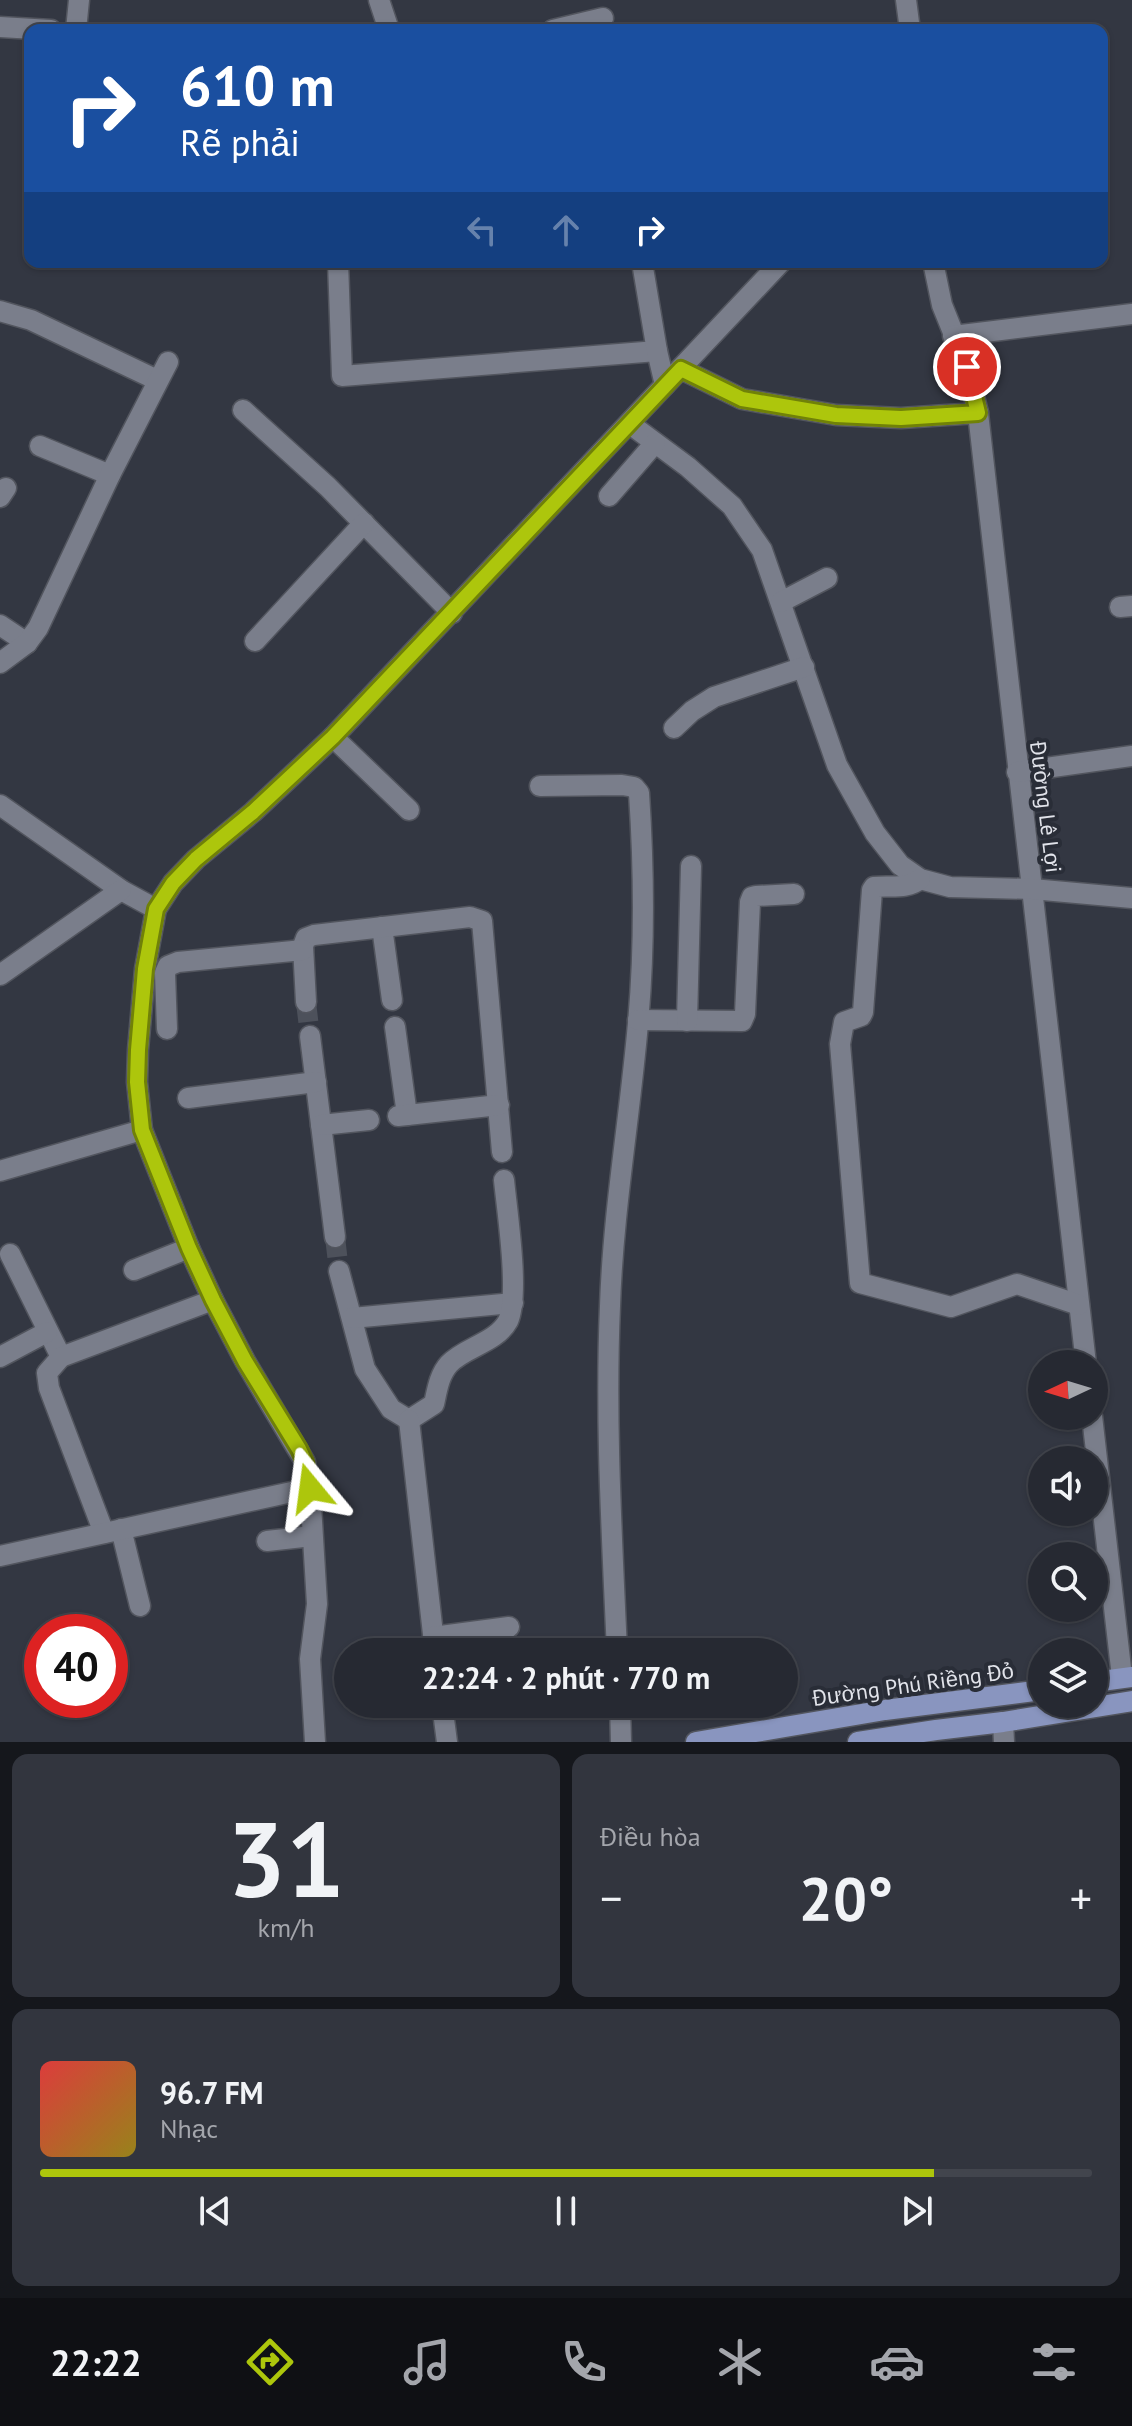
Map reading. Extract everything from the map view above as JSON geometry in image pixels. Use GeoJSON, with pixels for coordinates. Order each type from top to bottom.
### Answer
{"type":"FeatureCollection","features":[{"type":"Feature","properties":{"kind":"main road"},"geometry":{"type":"LineString","coordinates":[[858,1742],[936,1730],[1004,1732],[1128,1701],[1127,1677]]}},
{"type":"Feature","properties":{"kind":"main road","name":"Đường Phú Riềng Đỏ"},"geometry":{"type":"LineString","coordinates":[[696,1742],[885,1710],[1028,1692]]}},
{"type":"Feature","properties":{"kind":"street"},"geometry":{"type":"LineString","coordinates":[[77,24],[79,0]]}},
{"type":"Feature","properties":{"kind":"street"},"geometry":{"type":"LineString","coordinates":[[379,0],[387,24]]}},
{"type":"Feature","properties":{"kind":"street"},"geometry":{"type":"LineString","coordinates":[[906,0],[909,24]]}},
{"type":"Feature","properties":{"kind":"street"},"geometry":{"type":"LineString","coordinates":[[574,24],[603,16]]}},
{"type":"Feature","properties":{"kind":"street"},"geometry":{"type":"LineString","coordinates":[[0,27],[24,28]]}},
{"type":"Feature","properties":{"kind":"street"},"geometry":{"type":"LineString","coordinates":[[338,268],[342,376],[657,351]]}},
{"type":"Feature","properties":{"kind":"street"},"geometry":{"type":"LineString","coordinates":[[643,268],[665,385]]}},
{"type":"Feature","properties":{"kind":"street"},"geometry":{"type":"LineString","coordinates":[[315,1742],[310,1659],[317,1604],[310,1488],[305,1462],[213,1300],[142,1130],[137,1082],[138,1050],[145,969],[156,909],[173,883],[196,859],[253,812],[333,737],[775,268]]}},
{"type":"Feature","properties":{"kind":"street","name":"Đường Lê Lợi"},"geometry":{"type":"LineString","coordinates":[[934,268],[942,305],[967,367],[978,413],[1084,1350]]}},
{"type":"Feature","properties":{"kind":"street"},"geometry":{"type":"LineString","coordinates":[[0,311],[31,320],[157,380]]}},
{"type":"Feature","properties":{"kind":"street"},"geometry":{"type":"LineString","coordinates":[[953,336],[1132,314]]}},
{"type":"Feature","properties":{"kind":"street"},"geometry":{"type":"LineString","coordinates":[[0,663],[27,643],[38,628],[110,475],[168,362]]}},
{"type":"Feature","properties":{"kind":"street"},"geometry":{"type":"LineString","coordinates":[[681,369],[742,399],[836,415],[901,418],[978,413]]}},
{"type":"Feature","properties":{"kind":"street"},"geometry":{"type":"LineString","coordinates":[[243,410],[328,487],[452,613]]}},
{"type":"Feature","properties":{"kind":"street"},"geometry":{"type":"LineString","coordinates":[[630,424],[688,467],[732,506],[762,550],[837,765],[875,833],[900,865],[920,879],[950,887],[1032,889],[1132,898]]}},
{"type":"Feature","properties":{"kind":"street"},"geometry":{"type":"LineString","coordinates":[[609,496],[655,443]]}},
{"type":"Feature","properties":{"kind":"street"},"geometry":{"type":"LineString","coordinates":[[40,446],[110,475]]}},
{"type":"Feature","properties":{"kind":"street"},"geometry":{"type":"LineString","coordinates":[[255,641],[364,523]]}},
{"type":"Feature","properties":{"kind":"street"},"geometry":{"type":"LineString","coordinates":[[781,602],[827,578]]}},
{"type":"Feature","properties":{"kind":"street"},"geometry":{"type":"LineString","coordinates":[[0,625],[27,643]]}},
{"type":"Feature","properties":{"kind":"street"},"geometry":{"type":"LineString","coordinates":[[674,728],[692,711],[714,697],[804,667]]}},
{"type":"Feature","properties":{"kind":"street"},"geometry":{"type":"LineString","coordinates":[[333,737],[409,810]]}},
{"type":"Feature","properties":{"kind":"street"},"geometry":{"type":"LineString","coordinates":[[1017,772],[1132,756]]}},
{"type":"Feature","properties":{"kind":"street"},"geometry":{"type":"LineString","coordinates":[[540,786],[622,785],[634,787],[639,793],[644,868],[638,1020],[610,1307],[611,1500],[616,1638]]}},
{"type":"Feature","properties":{"kind":"street"},"geometry":{"type":"LineString","coordinates":[[0,805],[121,890],[156,909]]}},
{"type":"Feature","properties":{"kind":"street"},"geometry":{"type":"LineString","coordinates":[[687,1021],[691,866]]}},
{"type":"Feature","properties":{"kind":"street"},"geometry":{"type":"LineString","coordinates":[[920,879],[910,886],[880,886],[872,890],[863,1012],[861,1016],[845,1021],[840,1044],[860,1283],[951,1307],[1017,1284],[1079,1305]]}},
{"type":"Feature","properties":{"kind":"street"},"geometry":{"type":"LineString","coordinates":[[0,975],[121,890]]}},
{"type":"Feature","properties":{"kind":"street"},"geometry":{"type":"LineString","coordinates":[[638,1020],[742,1021],[745,1014],[752,897],[794,894]]}},
{"type":"Feature","properties":{"kind":"street"},"geometry":{"type":"LineString","coordinates":[[306,1002],[303,950],[306,938],[470,917],[482,921],[502,1152]]}},
{"type":"Feature","properties":{"kind":"street"},"geometry":{"type":"LineString","coordinates":[[382,927],[392,1000]]}},
{"type":"Feature","properties":{"kind":"street"},"geometry":{"type":"LineString","coordinates":[[167,1029],[165,973],[168,966],[178,962],[303,950]]}},
{"type":"Feature","properties":{"kind":"street"},"geometry":{"type":"LineString","coordinates":[[395,1027],[403,1116],[499,1105]]}},
{"type":"Feature","properties":{"kind":"street"},"geometry":{"type":"LineString","coordinates":[[310,1036],[335,1237]]}},
{"type":"Feature","properties":{"kind":"street"},"geometry":{"type":"LineString","coordinates":[[188,1098],[316,1082]]}},
{"type":"Feature","properties":{"kind":"street"},"geometry":{"type":"LineString","coordinates":[[321,1125],[369,1120]]}},
{"type":"Feature","properties":{"kind":"street"},"geometry":{"type":"LineString","coordinates":[[0,1171],[142,1130]]}},
{"type":"Feature","properties":{"kind":"street"},"geometry":{"type":"LineString","coordinates":[[409,1420],[434,1404],[441,1377],[449,1364],[484,1343],[507,1323],[513,1303],[504,1180]]}},
{"type":"Feature","properties":{"kind":"street"},"geometry":{"type":"LineString","coordinates":[[134,1270],[189,1248]]}},
{"type":"Feature","properties":{"kind":"street"},"geometry":{"type":"LineString","coordinates":[[10,1254],[61,1357]]}},
{"type":"Feature","properties":{"kind":"street"},"geometry":{"type":"LineString","coordinates":[[339,1271],[365,1369],[391,1409],[409,1420]]}},
{"type":"Feature","properties":{"kind":"street"},"geometry":{"type":"LineString","coordinates":[[140,1606],[112,1531],[47,1380],[51,1366],[61,1357],[213,1300]]}},
{"type":"Feature","properties":{"kind":"street"},"geometry":{"type":"LineString","coordinates":[[352,1318],[513,1303]]}},
{"type":"Feature","properties":{"kind":"street"},"geometry":{"type":"LineString","coordinates":[[0,1357],[47,1332]]}},
{"type":"Feature","properties":{"kind":"street"},"geometry":{"type":"LineString","coordinates":[[409,1420],[433,1638]]}},
{"type":"Feature","properties":{"kind":"street"},"geometry":{"type":"LineString","coordinates":[[1094,1430],[1127,1677]]}},
{"type":"Feature","properties":{"kind":"street"},"geometry":{"type":"LineString","coordinates":[[0,1556],[310,1488]]}},
{"type":"Feature","properties":{"kind":"street"},"geometry":{"type":"LineString","coordinates":[[267,1541],[312,1536]]}},
{"type":"Feature","properties":{"kind":"street"},"geometry":{"type":"LineString","coordinates":[[460,1638],[509,1627]]}},
{"type":"Feature","properties":{"kind":"street"},"geometry":{"type":"LineString","coordinates":[[444,1718],[447,1742]]}},
{"type":"Feature","properties":{"kind":"street"},"geometry":{"type":"LineString","coordinates":[[620,1718],[621,1742]]}},
{"type":"Feature","properties":{"kind":"tunnel"},"geometry":{"type":"LineString","coordinates":[[306,1002],[310,1036]]}},
{"type":"Feature","properties":{"kind":"tunnel"},"geometry":{"type":"LineString","coordinates":[[335,1237],[339,1271]]}},
{"type":"Feature","properties":{"kind":"route"},"geometry":{"type":"LineString","coordinates":[[310,1488],[299,1449],[245,1361],[213,1300],[142,1130],[137,1082],[138,1050],[145,969],[156,909],[173,883],[196,859],[253,812],[333,737],[681,369],[742,399],[758,403],[836,415],[901,418],[978,413],[967,367]]}}]}
